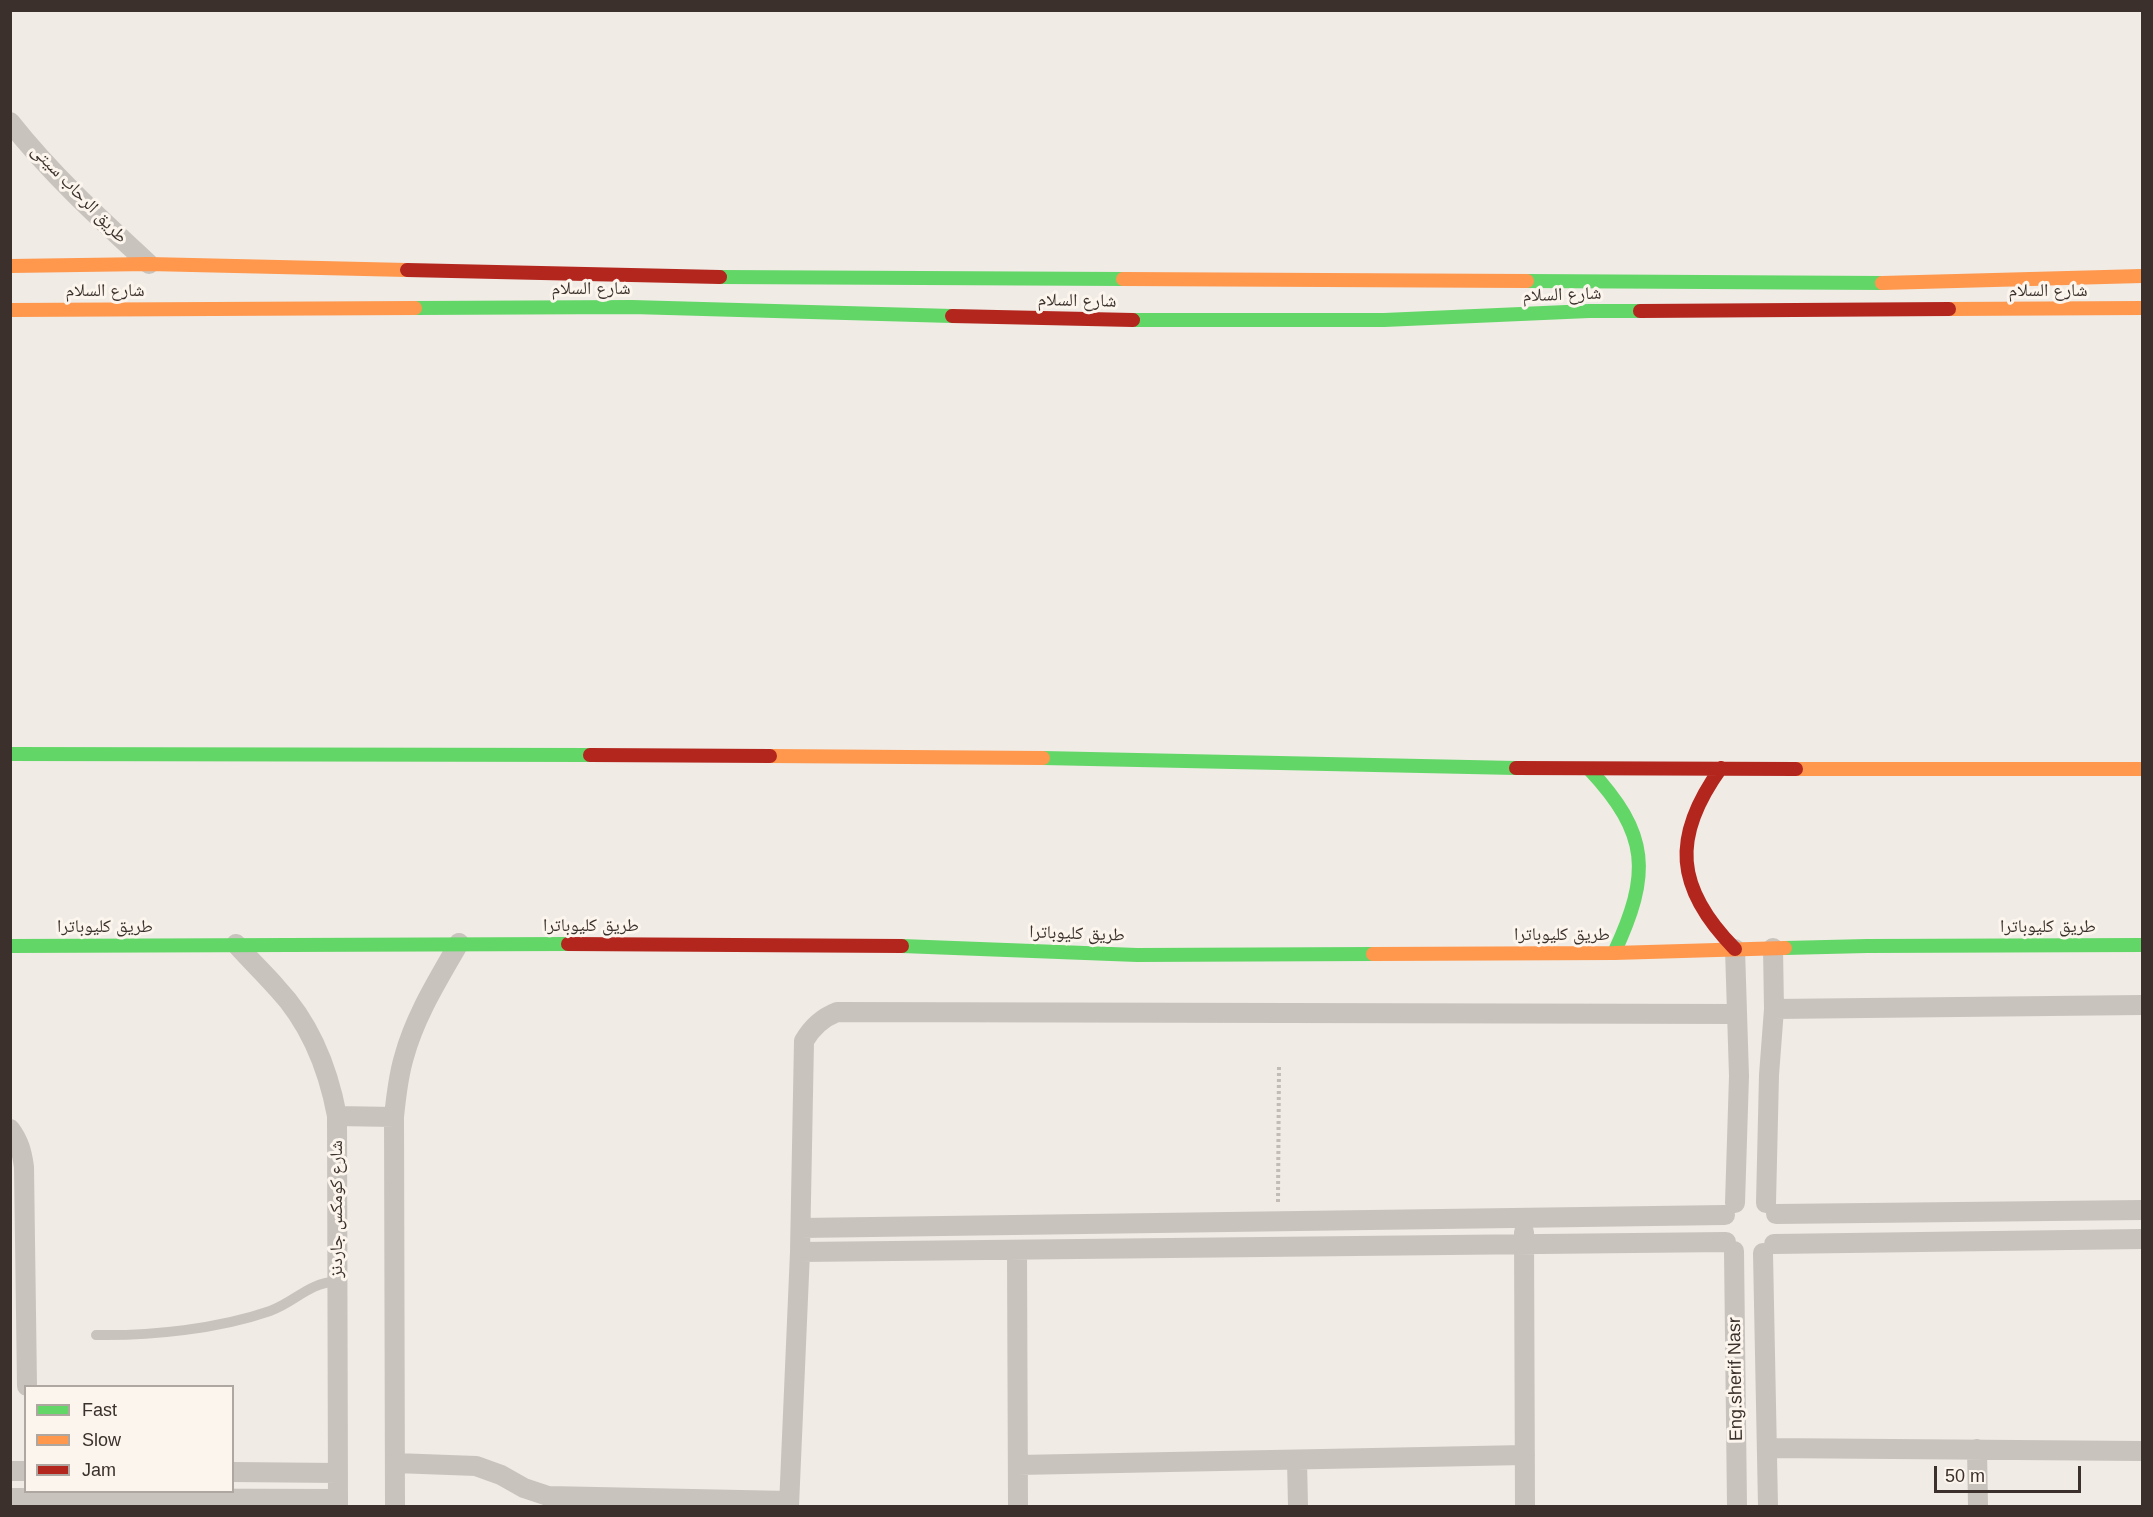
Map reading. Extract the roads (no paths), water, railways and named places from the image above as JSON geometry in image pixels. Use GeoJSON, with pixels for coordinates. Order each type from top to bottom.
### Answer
{"type":"FeatureCollection","features":[{"type":"Feature","properties":{"kind":"main road","name":"شارع السلام"},"geometry":{"type":"LineString","coordinates":[[10,266],[149,264],[1116,320],[1384,320],[1589,311],[2142,308]]}},
{"type":"Feature","properties":{"kind":"main road","name":"شارع السلام"},"geometry":{"type":"LineString","coordinates":[[10,310],[632,291],[1863,283],[2142,276]]}},
{"type":"Feature","properties":{"kind":"main road"},"geometry":{"type":"LineString","coordinates":[[10,754],[935,756],[1589,769],[2142,769]]}},
{"type":"Feature","properties":{"kind":"main road"},"geometry":{"type":"LineString","coordinates":[[1721,768],[1705,789],[1693,812],[1688,828],[1686,862],[1694,895],[1701,911],[1711,925],[1735,949]]}},
{"type":"Feature","properties":{"kind":"main road"},"geometry":{"type":"LineString","coordinates":[[1589,769],[1613,794],[1623,809],[1638,843],[1640,863],[1638,884],[1625,933],[1614,953]]}},
{"type":"Feature","properties":{"kind":"main road","name":"طريق كليوباترا"},"geometry":{"type":"LineString","coordinates":[[10,946],[459,943],[839,945],[964,947],[1137,955],[1614,953],[1773,948],[2142,945]]}},
{"type":"Feature","properties":{"kind":"street","name":"طريق الرحاب سيتى"},"geometry":{"type":"LineString","coordinates":[[10,122],[58,177],[149,264]]}},
{"type":"Feature","properties":{"kind":"street"},"geometry":{"type":"LineString","coordinates":[[395,1506],[394,1117],[403,1057],[413,1029],[425,1001],[459,943]]}},
{"type":"Feature","properties":{"kind":"street","name":"شارع كومكس جاردنز"},"geometry":{"type":"LineString","coordinates":[[236,944],[278,988],[296,1011],[311,1035],[332,1088],[337,1116],[338,1502]]}},
{"type":"Feature","properties":{"kind":"street"},"geometry":{"type":"LineString","coordinates":[[1768,1506],[1769,1248],[1779,1226],[1771,1208],[1769,1075],[1774,1009],[1773,948]]}},
{"type":"Feature","properties":{"kind":"street"},"geometry":{"type":"LineString","coordinates":[[1735,949],[1738,1076],[1730,1209],[1722,1231],[1730,1246],[1745,1256],[1769,1248],[2142,1239]]}},
{"type":"Feature","properties":{"kind":"street"},"geometry":{"type":"LineString","coordinates":[[1774,1009],[2142,1005]]}},
{"type":"Feature","properties":{"kind":"street"},"geometry":{"type":"LineString","coordinates":[[395,1463],[476,1466],[489,1469],[536,1500],[548,1496],[563,1502],[789,1504],[801,1228],[804,1041],[816,1024],[837,1012],[1737,1014]]}},
{"type":"Feature","properties":{"kind":"street"},"geometry":{"type":"LineString","coordinates":[[1738,1076],[1769,1075]]}},
{"type":"Feature","properties":{"kind":"street"},"geometry":{"type":"LineString","coordinates":[[337,1116],[394,1117]]}},
{"type":"Feature","properties":{"kind":"street"},"geometry":{"type":"LineString","coordinates":[[10,1129],[18,1140],[24,1167],[27,1385]]}},
{"type":"Feature","properties":{"kind":"street"},"geometry":{"type":"LineString","coordinates":[[801,1228],[1524,1217],[1730,1209],[1750,1199],[1771,1208],[2142,1210]]}},
{"type":"Feature","properties":{"kind":"street"},"geometry":{"type":"LineString","coordinates":[[2072,1210],[2073,1240]]}},
{"type":"Feature","properties":{"kind":"street"},"geometry":{"type":"LineString","coordinates":[[1524,1217],[1525,1506]]}},
{"type":"Feature","properties":{"kind":"street"},"geometry":{"type":"LineString","coordinates":[[990,1251],[991,1226]]}},
{"type":"Feature","properties":{"kind":"street"},"geometry":{"type":"LineString","coordinates":[[800,1252],[1524,1243],[1730,1246]]}},
{"type":"Feature","properties":{"kind":"street","name":"Eng.sherif Nasr"},"geometry":{"type":"LineString","coordinates":[[1730,1246],[1737,1506]]}},
{"type":"Feature","properties":{"kind":"street"},"geometry":{"type":"LineString","coordinates":[[1017,1251],[1018,1506]]}},
{"type":"Feature","properties":{"kind":"street"},"geometry":{"type":"LineString","coordinates":[[1767,1448],[2142,1451]]}},
{"type":"Feature","properties":{"kind":"street"},"geometry":{"type":"LineString","coordinates":[[1977,1449],[1978,1506]]}},
{"type":"Feature","properties":{"kind":"street"},"geometry":{"type":"LineString","coordinates":[[1018,1465],[1524,1455]]}},
{"type":"Feature","properties":{"kind":"street"},"geometry":{"type":"LineString","coordinates":[[1297,1460],[1298,1506]]}},
{"type":"Feature","properties":{"kind":"street"},"geometry":{"type":"LineString","coordinates":[[234,1472],[338,1473]]}},
{"type":"Feature","properties":{"kind":"street"},"geometry":{"type":"LineString","coordinates":[[10,1498],[161,1502],[338,1502]]}},
{"type":"Feature","properties":{"kind":"lane"},"geometry":{"type":"LineString","coordinates":[[96,1335],[155,1334],[225,1322],[272,1310],[313,1286],[337,1281]]}}]}
